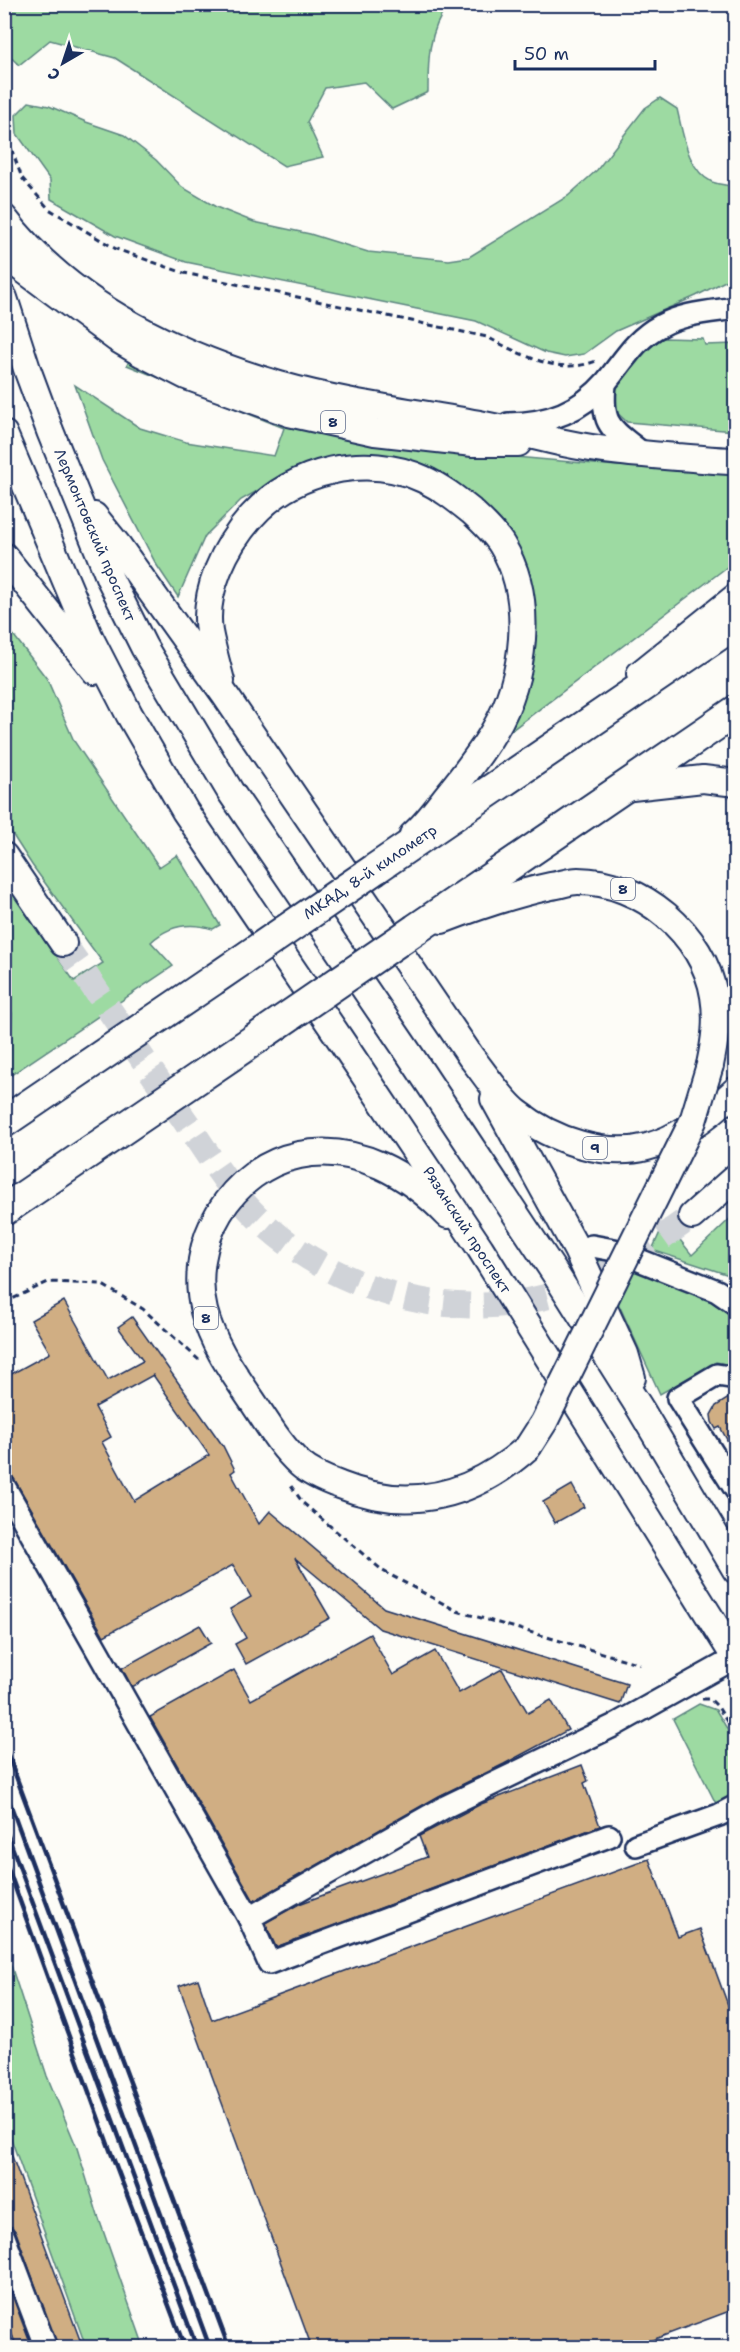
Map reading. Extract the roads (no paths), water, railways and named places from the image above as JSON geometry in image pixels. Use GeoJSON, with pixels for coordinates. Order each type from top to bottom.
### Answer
{"type":"FeatureCollection","features":[{"type":"Feature","properties":{"kind":"highway","name":"МКАД, 8-й километр"},"geometry":{"type":"LineString","coordinates":[[4,1122],[735,623]]}},
{"type":"Feature","properties":{"kind":"highway"},"geometry":{"type":"LineString","coordinates":[[4,1210],[735,711]]}},
{"type":"Feature","properties":{"kind":"main road"},"geometry":{"type":"LineString","coordinates":[[4,218],[20,239],[51,269],[97,304],[153,336],[198,357],[280,385],[360,403],[486,425],[566,444]]}},
{"type":"Feature","properties":{"kind":"main road","name":"8"},"geometry":{"type":"LineString","coordinates":[[4,255],[116,338],[143,354],[186,376],[289,412],[375,432],[473,443],[566,444],[643,454],[735,461]]}},
{"type":"Feature","properties":{"kind":"main road","name":"Лермонтовский проспект"},"geometry":{"type":"LineString","coordinates":[[4,298],[27,369],[75,492],[110,579],[144,647],[230,791],[410,1055],[556,1275],[641,1410]]}},
{"type":"Feature","properties":{"kind":"main road"},"geometry":{"type":"LineString","coordinates":[[4,434],[90,638],[129,714]]}},
{"type":"Feature","properties":{"kind":"main road"},"geometry":{"type":"LineString","coordinates":[[225,695],[209,631],[214,584],[232,541],[258,509],[274,496],[291,485],[328,471],[375,467],[421,478],[445,490],[485,524],[502,545],[520,593],[522,638],[514,684],[495,730],[466,773],[417,832],[375,869]]}},
{"type":"Feature","properties":{"kind":"main road"},"geometry":{"type":"LineString","coordinates":[[75,492],[119,547],[225,695],[471,1057],[576,1250],[625,1354],[641,1410],[735,1570]]}},
{"type":"Feature","properties":{"kind":"main road"},"geometry":{"type":"LineString","coordinates":[[4,556],[129,714]]}},
{"type":"Feature","properties":{"kind":"main road"},"geometry":{"type":"LineString","coordinates":[[519,771],[735,597]]}},
{"type":"Feature","properties":{"kind":"main road","name":"Рязанский проспект"},"geometry":{"type":"LineString","coordinates":[[129,714],[184,811],[480,1248],[735,1659]]}},
{"type":"Feature","properties":{"kind":"main road"},"geometry":{"type":"LineString","coordinates":[[622,788],[703,778],[735,783]]}},
{"type":"Feature","properties":{"kind":"main road"},"geometry":{"type":"LineString","coordinates":[[4,856],[63,943]]}},
{"type":"Feature","properties":{"kind":"main road","name":"8"},"geometry":{"type":"LineString","coordinates":[[416,929],[471,908],[534,890],[577,881],[616,886],[650,902],[680,929],[702,960],[714,994],[717,1029],[710,1065],[693,1121],[544,1422],[528,1447],[507,1466],[483,1481],[457,1491],[429,1497],[373,1497],[324,1480],[301,1466],[283,1446],[220,1353],[204,1311],[201,1290],[205,1246],[222,1207],[236,1190],[270,1164],[311,1152],[333,1152],[374,1161],[439,1205],[480,1248]]}},
{"type":"Feature","properties":{"kind":"main road","name":"9"},"geometry":{"type":"LineString","coordinates":[[471,1057],[516,1112],[571,1143],[596,1149],[646,1148],[670,1138],[694,1126],[735,1090]]}},
{"type":"Feature","properties":{"kind":"main road"},"geometry":{"type":"LineString","coordinates":[[692,1216],[735,1177]]}},
{"type":"Feature","properties":{"kind":"lane"},"geometry":{"type":"LineString","coordinates":[[486,425],[534,424],[573,410],[605,384],[632,347],[658,326],[684,316],[735,308]]}},
{"type":"Feature","properties":{"kind":"lane"},"geometry":{"type":"LineString","coordinates":[[605,384],[603,407],[611,428],[643,454]]}},
{"type":"Feature","properties":{"kind":"lane"},"geometry":{"type":"LineString","coordinates":[[576,1250],[592,1246],[614,1250],[717,1291],[735,1304]]}},
{"type":"Feature","properties":{"kind":"lane"},"geometry":{"type":"LineString","coordinates":[[735,1378],[717,1376],[678,1398],[729,1464],[735,1490]]}},
{"type":"Feature","properties":{"kind":"lane"},"geometry":{"type":"LineString","coordinates":[[4,1486],[249,1918],[269,1963],[609,1836]]}},
{"type":"Feature","properties":{"kind":"lane"},"geometry":{"type":"LineString","coordinates":[[249,1918],[445,1807],[613,1726],[735,1659]]}},
{"type":"Feature","properties":{"kind":"lane"},"geometry":{"type":"LineString","coordinates":[[636,1845],[719,1815],[735,1806]]}},
{"type":"Feature","properties":{"kind":"lane"},"geometry":{"type":"LineString","coordinates":[[4,2237],[46,2348]]}},
{"type":"Feature","properties":{"kind":"tunnel"},"geometry":{"type":"LineString","coordinates":[[63,943],[236,1194],[257,1217],[292,1246],[331,1270],[373,1288],[418,1300],[463,1305],[509,1304],[554,1295],[597,1278],[634,1257],[692,1216]]}},
{"type":"Feature","properties":{"kind":"railway"},"geometry":{"type":"LineString","coordinates":[[4,1744],[229,2348]]}},
{"type":"Feature","properties":{"kind":"railway"},"geometry":{"type":"LineString","coordinates":[[4,1787],[210,2348]]}},
{"type":"Feature","properties":{"kind":"railway"},"geometry":{"type":"LineString","coordinates":[[4,1825],[197,2348]]}},
{"type":"Feature","properties":{"kind":"railway"},"geometry":{"type":"LineString","coordinates":[[4,1857],[110,2150],[185,2348]]}}]}
